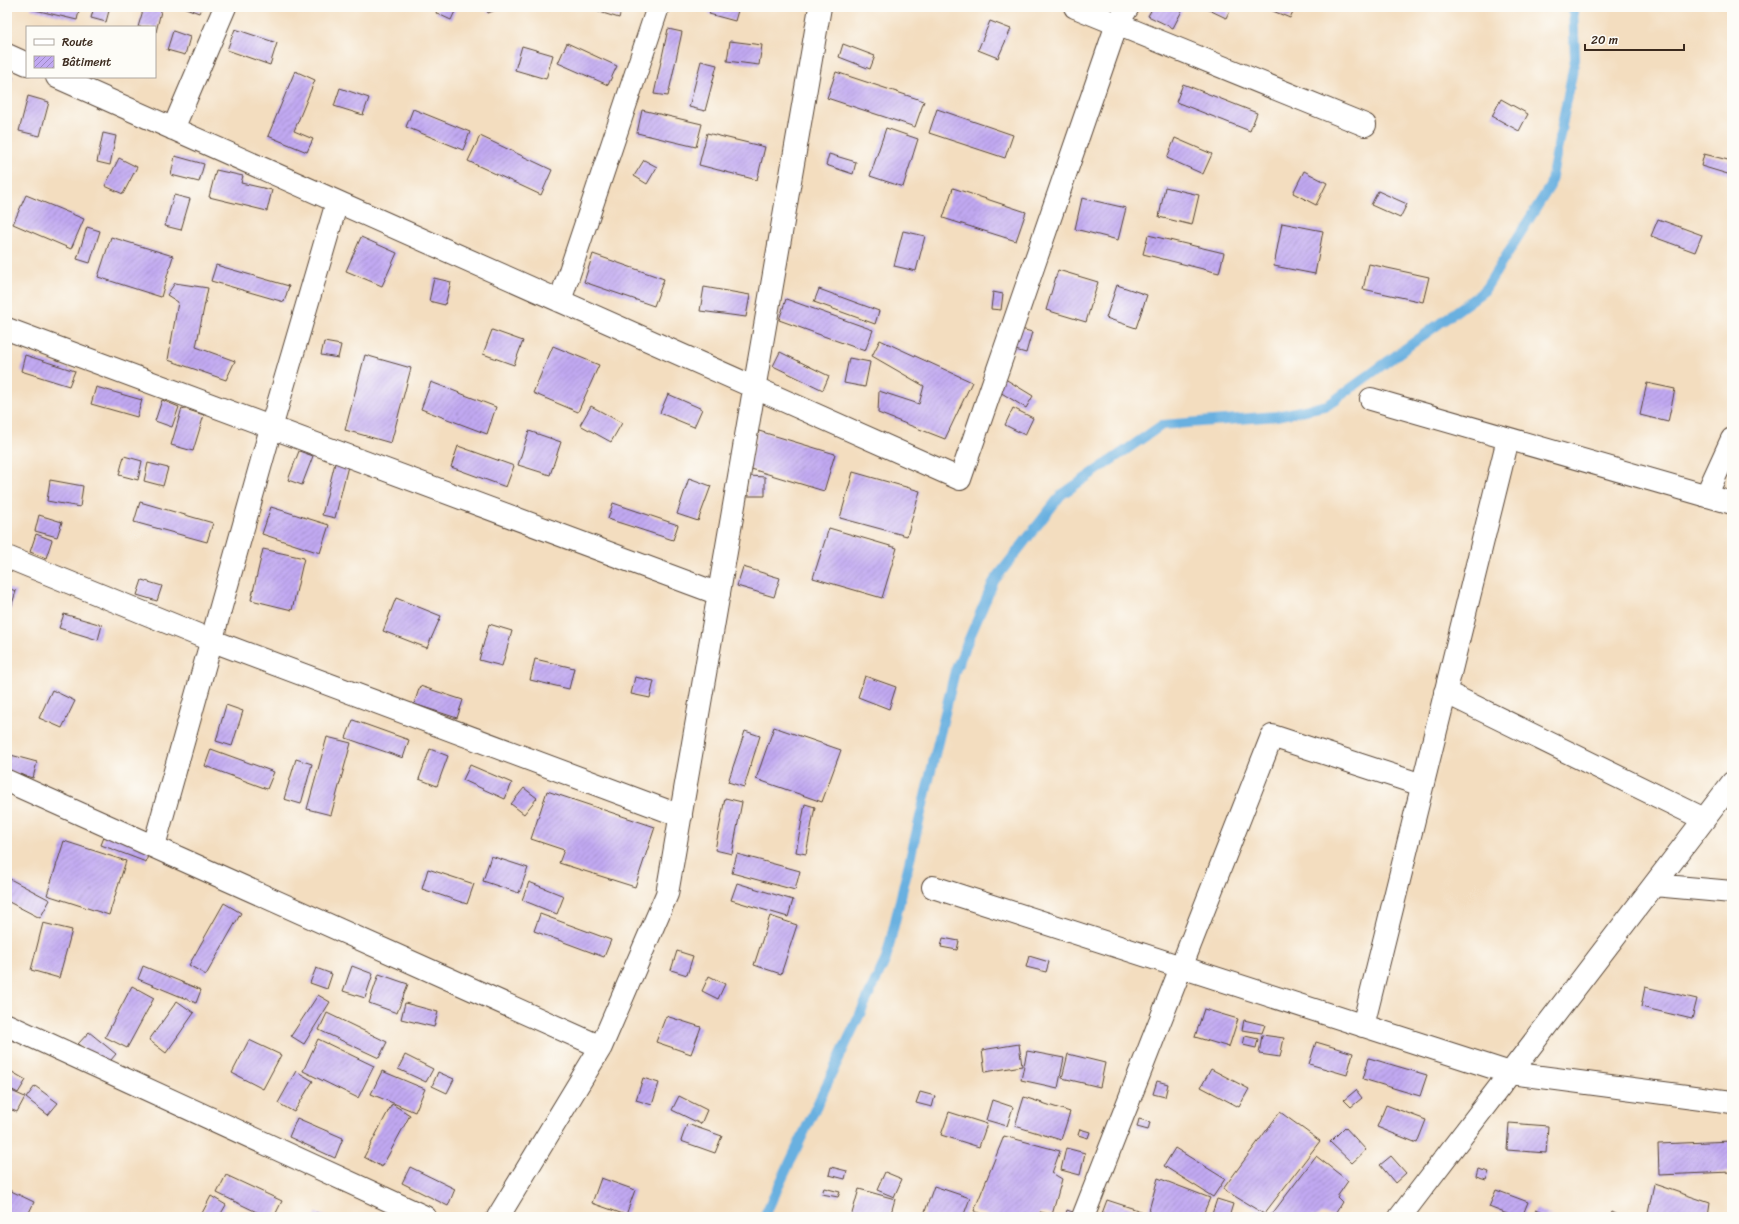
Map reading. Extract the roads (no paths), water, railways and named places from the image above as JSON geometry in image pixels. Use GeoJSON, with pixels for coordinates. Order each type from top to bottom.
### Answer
{"type":"FeatureCollection","features":[{"type":"Feature","properties":{"kind":"street"},"geometry":{"type":"LineString","coordinates":[[173,129],[225,7]]}},
{"type":"Feature","properties":{"kind":"street"},"geometry":{"type":"LineString","coordinates":[[560,301],[658,7]]}},
{"type":"Feature","properties":{"kind":"street"},"geometry":{"type":"LineString","coordinates":[[498,1217],[601,1047],[667,894],[820,7]]}},
{"type":"Feature","properties":{"kind":"street"},"geometry":{"type":"LineString","coordinates":[[1075,7],[1123,16],[1365,125]]}},
{"type":"Feature","properties":{"kind":"street"},"geometry":{"type":"LineString","coordinates":[[59,78],[960,479],[1123,16]]}},
{"type":"Feature","properties":{"kind":"street"},"geometry":{"type":"LineString","coordinates":[[7,55],[26,64]]}},
{"type":"Feature","properties":{"kind":"street"},"geometry":{"type":"LineString","coordinates":[[154,846],[213,641],[271,428],[337,202]]}},
{"type":"Feature","properties":{"kind":"street"},"geometry":{"type":"LineString","coordinates":[[7,329],[719,594]]}},
{"type":"Feature","properties":{"kind":"street"},"geometry":{"type":"LineString","coordinates":[[1371,399],[1732,503]]}},
{"type":"Feature","properties":{"kind":"street"},"geometry":{"type":"LineString","coordinates":[[1363,1026],[1508,439]]}},
{"type":"Feature","properties":{"kind":"street"},"geometry":{"type":"LineString","coordinates":[[1706,496],[1732,439]]}},
{"type":"Feature","properties":{"kind":"street"},"geometry":{"type":"LineString","coordinates":[[7,557],[213,641],[680,816]]}},
{"type":"Feature","properties":{"kind":"street"},"geometry":{"type":"LineString","coordinates":[[1445,692],[1704,819]]}},
{"type":"Feature","properties":{"kind":"street"},"geometry":{"type":"LineString","coordinates":[[1083,1217],[1272,736],[1422,785]]}},
{"type":"Feature","properties":{"kind":"street"},"geometry":{"type":"LineString","coordinates":[[7,780],[601,1047]]}},
{"type":"Feature","properties":{"kind":"street"},"geometry":{"type":"LineString","coordinates":[[1400,1217],[1732,783]]}},
{"type":"Feature","properties":{"kind":"street"},"geometry":{"type":"LineString","coordinates":[[1654,885],[1732,892]]}},
{"type":"Feature","properties":{"kind":"street"},"geometry":{"type":"LineString","coordinates":[[933,887],[1510,1073],[1732,1102]]}},
{"type":"Feature","properties":{"kind":"street"},"geometry":{"type":"LineString","coordinates":[[7,1026],[425,1217]]}},
{"type":"Feature","properties":{"kind":"waterway"},"geometry":{"type":"LineString","coordinates":[[764,1217],[886,959],[955,671],[994,581],[1061,495],[1162,425],[1277,416],[1328,405],[1484,291],[1550,186],[1575,59],[1573,7]]}}]}
